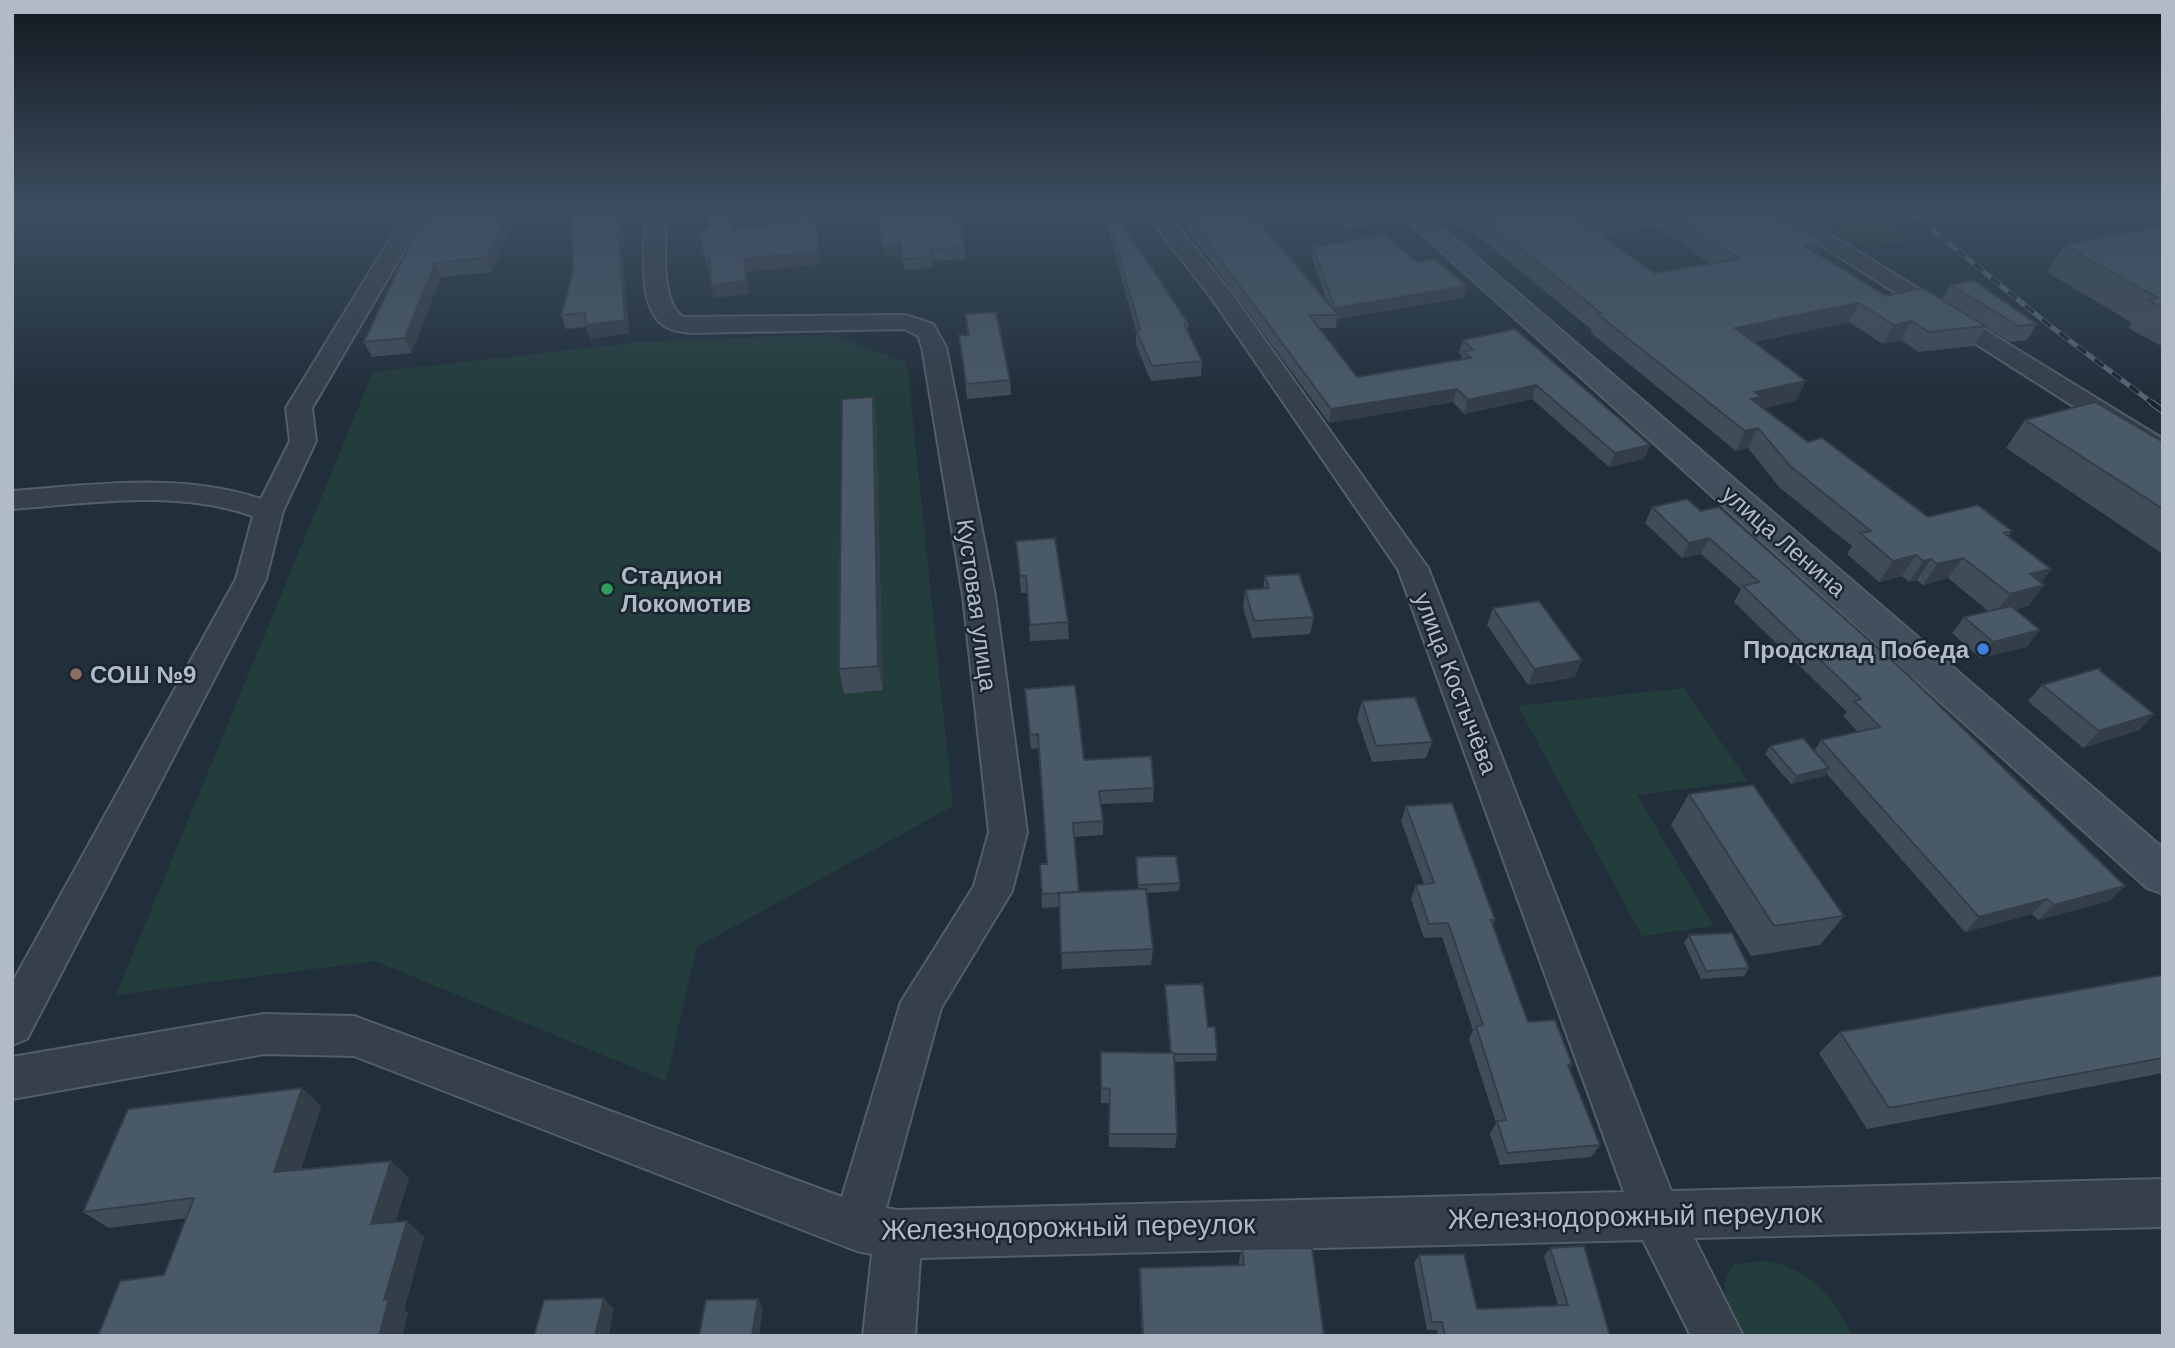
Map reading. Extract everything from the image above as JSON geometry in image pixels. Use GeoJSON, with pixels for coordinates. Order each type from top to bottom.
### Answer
{"type":"FeatureCollection","features":[{"type":"Feature","properties":{"kind":"main road","name":"улица Ленина"},"geometry":{"type":"LineString","coordinates":[[1476,271],[2163,876]]}},
{"type":"Feature","properties":{"kind":"street"},"geometry":{"type":"LineString","coordinates":[[12,1025],[251,579],[269,511],[303,441],[299,408],[381,271]]}},
{"type":"Feature","properties":{"kind":"street","name":"Кустовая улица"},"geometry":{"type":"LineString","coordinates":[[654,271],[663,307],[675,323],[690,326],[905,322],[921,325],[930,331],[934,347],[979,596],[1008,832],[992,891],[922,1002],[877,1231]]}},
{"type":"Feature","properties":{"kind":"street","name":"улица Костычёва"},"geometry":{"type":"LineString","coordinates":[[1202,271],[1413,568],[1657,1216],[1718,1336]]}},
{"type":"Feature","properties":{"kind":"street"},"geometry":{"type":"LineString","coordinates":[[1874,271],[2163,451]]}},
{"type":"Feature","properties":{"kind":"street"},"geometry":{"type":"LineString","coordinates":[[12,500],[156,491],[227,497],[269,511]]}},
{"type":"Feature","properties":{"kind":"street","name":"Железнодорожный переулок"},"geometry":{"type":"LineString","coordinates":[[12,1078],[264,1034],[354,1036],[877,1231],[2163,1203]]}},
{"type":"Feature","properties":{"kind":"street"},"geometry":{"type":"LineString","coordinates":[[877,1231],[889,1336]]}},
{"type":"Feature","properties":{"kind":"green space","name":"Стадион Локомотив"},"geometry":{"type":"Polygon","coordinates":[[[828,334],[907,362],[953,806],[697,947],[666,1081],[375,961],[116,995],[373,372],[641,342],[828,334]]]}},
{"type":"Feature","properties":{"kind":"green space"},"geometry":{"type":"Polygon","coordinates":[[[1684,688],[1748,781],[1637,795],[1714,926],[1642,936],[1518,706],[1684,688]]]}},
{"type":"Feature","properties":{"kind":"green space"},"geometry":{"type":"Polygon","coordinates":[[[1766,1261],[1795,1270],[1819,1286],[1838,1309],[1852,1336],[1739,1336],[1726,1299],[1725,1282],[1728,1273],[1734,1264],[1766,1261]]]}},
{"type":"Feature","properties":{"kind":"building"},"geometry":{"type":"Polygon","coordinates":[[[397,271],[432,271],[405,338],[364,342],[397,271]]]}},
{"type":"Feature","properties":{"kind":"building"},"geometry":{"type":"Polygon","coordinates":[[[573,271],[621,271],[625,320],[586,325],[585,313],[561,315],[573,271]]]}},
{"type":"Feature","properties":{"kind":"building"},"geometry":{"type":"Polygon","coordinates":[[[710,271],[745,271],[746,281],[711,285],[710,271]]]}},
{"type":"Feature","properties":{"kind":"building"},"geometry":{"type":"Polygon","coordinates":[[[1123,271],[1154,271],[1188,323],[1184,324],[1202,361],[1152,366],[1136,330],[1140,330],[1123,271]]]}},
{"type":"Feature","properties":{"kind":"building"},"geometry":{"type":"Polygon","coordinates":[[[1229,271],[1301,271],[1338,315],[1309,315],[1357,377],[1471,358],[1463,352],[1473,350],[1463,340],[1515,329],[1650,445],[1615,453],[1536,385],[1468,400],[1457,389],[1331,409],[1229,271]]]}},
{"type":"Feature","properties":{"kind":"building"},"geometry":{"type":"Polygon","coordinates":[[[1322,271],[1449,271],[1466,286],[1335,308],[1322,271]]]}},
{"type":"Feature","properties":{"kind":"building"},"geometry":{"type":"Polygon","coordinates":[[[1549,271],[1845,271],[1886,296],[1923,288],[1985,326],[1929,332],[1911,321],[1894,325],[1859,303],[1735,328],[1806,381],[1755,392],[1762,397],[1751,399],[1808,442],[1822,438],[1928,517],[1978,505],[2012,531],[2004,533],[2051,569],[2030,574],[2044,585],[2010,594],[1963,558],[1937,564],[1931,559],[1923,561],[1916,555],[1893,561],[1860,533],[1871,531],[1790,466],[1758,428],[1745,431],[1597,314],[1601,313],[1549,271]]]}},
{"type":"Feature","properties":{"kind":"building"},"geometry":{"type":"Polygon","coordinates":[[[2110,271],[2163,271],[2163,308],[2148,300],[2158,298],[2110,271]]]}},
{"type":"Feature","properties":{"kind":"building"},"geometry":{"type":"Polygon","coordinates":[[[1973,280],[2037,324],[2019,326],[1951,285],[1973,280]]]}},
{"type":"Feature","properties":{"kind":"building"},"geometry":{"type":"Polygon","coordinates":[[[996,312],[1010,380],[966,384],[959,335],[969,335],[965,314],[996,312]]]}},
{"type":"Feature","properties":{"kind":"building"},"geometry":{"type":"Polygon","coordinates":[[[873,397],[878,666],[839,669],[842,399],[873,397]]]}},
{"type":"Feature","properties":{"kind":"building"},"geometry":{"type":"Polygon","coordinates":[[[2095,402],[2163,442],[2163,509],[2025,420],[2095,402]]]}},
{"type":"Feature","properties":{"kind":"building"},"geometry":{"type":"Polygon","coordinates":[[[1687,499],[1701,511],[1719,507],[1907,674],[2125,886],[2054,905],[2047,899],[1979,917],[1821,740],[1880,727],[1854,701],[1861,699],[1743,586],[1759,582],[1709,538],[1689,543],[1652,507],[1687,499]]]}},
{"type":"Feature","properties":{"kind":"building"},"geometry":{"type":"Polygon","coordinates":[[[1055,538],[1068,622],[1030,625],[1026,576],[1020,576],[1016,541],[1055,538]]]}},
{"type":"Feature","properties":{"kind":"building"},"geometry":{"type":"Polygon","coordinates":[[[1299,574],[1314,617],[1254,621],[1245,590],[1269,588],[1265,576],[1299,574]]]}},
{"type":"Feature","properties":{"kind":"building"},"geometry":{"type":"Polygon","coordinates":[[[1539,601],[1582,660],[1534,669],[1493,608],[1539,601]]]}},
{"type":"Feature","properties":{"kind":"building"},"geometry":{"type":"Polygon","coordinates":[[[2011,606],[2040,630],[1993,642],[1964,617],[2011,606]]]}},
{"type":"Feature","properties":{"kind":"building"},"geometry":{"type":"Polygon","coordinates":[[[2100,668],[2100,671],[2154,714],[2099,731],[2042,685],[2100,668]]]}},
{"type":"Feature","properties":{"kind":"building"},"geometry":{"type":"Polygon","coordinates":[[[1075,685],[1084,760],[1151,756],[1154,788],[1099,791],[1103,821],[1073,823],[1079,892],[1042,894],[1040,864],[1047,864],[1038,734],[1030,735],[1025,689],[1075,685]]]}},
{"type":"Feature","properties":{"kind":"building"},"geometry":{"type":"Polygon","coordinates":[[[1415,697],[1432,742],[1376,746],[1362,701],[1415,697]]]}},
{"type":"Feature","properties":{"kind":"building"},"geometry":{"type":"Polygon","coordinates":[[[1803,738],[1829,768],[1796,776],[1770,746],[1803,738]]]}},
{"type":"Feature","properties":{"kind":"building"},"geometry":{"type":"Polygon","coordinates":[[[1753,785],[1844,916],[1774,926],[1689,794],[1753,785]]]}},
{"type":"Feature","properties":{"kind":"building"},"geometry":{"type":"Polygon","coordinates":[[[1452,803],[1495,920],[1491,920],[1528,1022],[1555,1020],[1572,1064],[1568,1065],[1600,1145],[1507,1153],[1497,1121],[1506,1120],[1476,1026],[1483,1025],[1448,923],[1429,924],[1416,885],[1434,883],[1406,806],[1452,803]]]}},
{"type":"Feature","properties":{"kind":"building"},"geometry":{"type":"Polygon","coordinates":[[[1176,856],[1180,883],[1138,885],[1136,857],[1176,856]]]}},
{"type":"Feature","properties":{"kind":"building"},"geometry":{"type":"Polygon","coordinates":[[[1146,889],[1153,949],[1061,953],[1059,893],[1146,889]]]}},
{"type":"Feature","properties":{"kind":"building"},"geometry":{"type":"Polygon","coordinates":[[[1732,933],[1749,968],[1706,971],[1689,935],[1732,933]]]}},
{"type":"Feature","properties":{"kind":"building"},"geometry":{"type":"Polygon","coordinates":[[[2163,975],[2163,1058],[1889,1108],[1840,1032],[2163,975]]]}},
{"type":"Feature","properties":{"kind":"building"},"geometry":{"type":"Polygon","coordinates":[[[1203,984],[1208,1027],[1215,1027],[1217,1054],[1171,1053],[1165,985],[1203,984]]]}},
{"type":"Feature","properties":{"kind":"building"},"geometry":{"type":"Polygon","coordinates":[[[1101,1052],[1174,1053],[1177,1134],[1109,1134],[1110,1089],[1101,1088],[1101,1052]]]}},
{"type":"Feature","properties":{"kind":"building"},"geometry":{"type":"Polygon","coordinates":[[[302,1088],[274,1172],[391,1161],[371,1224],[407,1221],[384,1300],[389,1299],[379,1336],[98,1336],[120,1281],[164,1275],[194,1198],[83,1212],[128,1109],[302,1088]]]}},
{"type":"Feature","properties":{"kind":"building"},"geometry":{"type":"Polygon","coordinates":[[[1584,1246],[1610,1336],[1445,1336],[1442,1322],[1432,1322],[1419,1255],[1464,1254],[1477,1309],[1568,1305],[1550,1248],[1584,1246]]]}},
{"type":"Feature","properties":{"kind":"building"},"geometry":{"type":"Polygon","coordinates":[[[1312,1248],[1324,1336],[1143,1336],[1140,1268],[1244,1265],[1242,1249],[1312,1248]]]}},
{"type":"Feature","properties":{"kind":"building"},"geometry":{"type":"Polygon","coordinates":[[[604,1298],[595,1336],[534,1336],[544,1300],[604,1298]]]}},
{"type":"Feature","properties":{"kind":"building"},"geometry":{"type":"Polygon","coordinates":[[[758,1299],[752,1336],[699,1336],[706,1300],[758,1299]]]}},
{"type":"Feature","properties":{"kind":"railway"},"geometry":{"type":"LineString","coordinates":[[1983,271],[2155,405]]}},
{"type":"Feature","properties":{"kind":"railway"},"geometry":{"type":"LineString","coordinates":[[2152,403],[2163,411]]}},
{"type":"Feature","properties":{"kind":"place","name":"Стадион Локомотив"},"geometry":{"type":"Point","coordinates":[607,589]}},
{"type":"Feature","properties":{"kind":"place","name":"Продсклад Победа"},"geometry":{"type":"Point","coordinates":[1983,649]}},
{"type":"Feature","properties":{"kind":"place","name":"СОШ №9"},"geometry":{"type":"Point","coordinates":[76,674]}}]}
